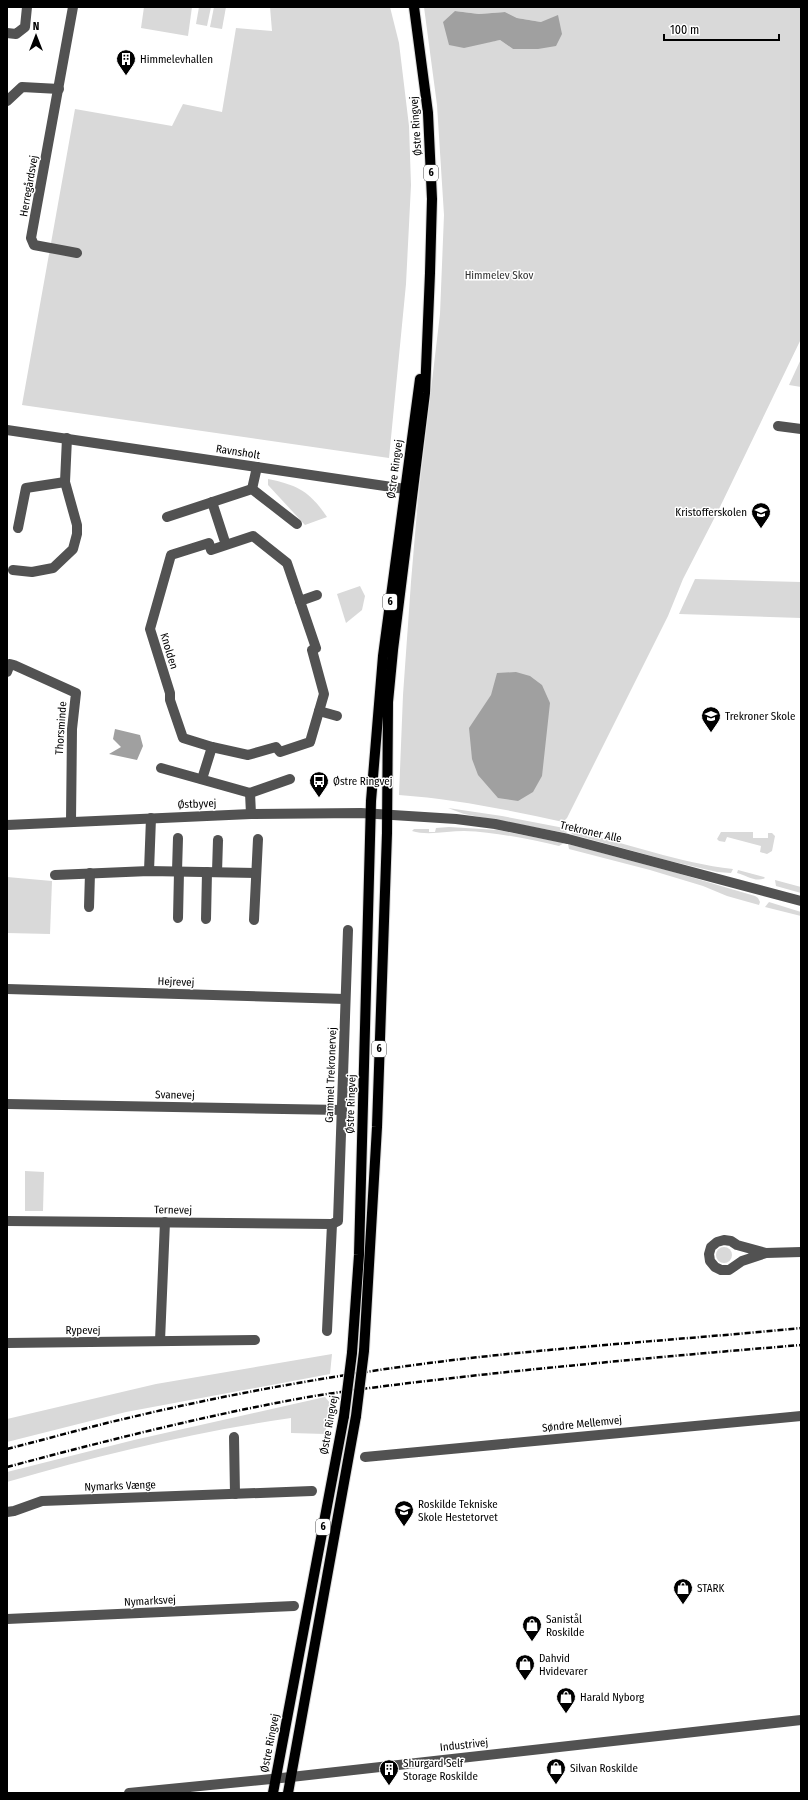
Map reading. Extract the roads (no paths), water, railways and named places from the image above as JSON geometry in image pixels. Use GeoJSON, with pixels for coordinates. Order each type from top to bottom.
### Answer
{"type":"FeatureCollection","features":[{"type":"Feature","properties":{"kind":"main road","name":"Østre Ringvej"},"geometry":{"type":"LineString","coordinates":[[288,1793],[356,1416],[364,1351],[377,1127],[387,815],[388,702],[409,490],[426,340],[432,199],[428,113],[414,7]]}},
{"type":"Feature","properties":{"kind":"main road","name":"Østre Ringvej"},"geometry":{"type":"LineString","coordinates":[[273,1793],[344,1416],[352,1353],[359,1255],[371,814],[383,656],[409,490]]}},
{"type":"Feature","properties":{"kind":"street"},"geometry":{"type":"LineString","coordinates":[[7,33],[16,34],[25,27],[27,7]]}},
{"type":"Feature","properties":{"kind":"street","name":"Herregårdsvej"},"geometry":{"type":"LineString","coordinates":[[72,7],[59,89],[31,238],[34,245],[77,254]]}},
{"type":"Feature","properties":{"kind":"street"},"geometry":{"type":"LineString","coordinates":[[7,101],[22,87],[59,89]]}},
{"type":"Feature","properties":{"kind":"street"},"geometry":{"type":"LineString","coordinates":[[778,426],[801,429]]}},
{"type":"Feature","properties":{"kind":"street","name":"Ravnsholt"},"geometry":{"type":"LineString","coordinates":[[7,430],[409,490]]}},
{"type":"Feature","properties":{"kind":"street"},"geometry":{"type":"LineString","coordinates":[[13,570],[32,572],[53,568],[73,549],[77,534],[77,525],[65,482],[67,438]]}},
{"type":"Feature","properties":{"kind":"street"},"geometry":{"type":"LineString","coordinates":[[252,489],[257,468]]}},
{"type":"Feature","properties":{"kind":"street"},"geometry":{"type":"LineString","coordinates":[[18,528],[26,488],[65,482]]}},
{"type":"Feature","properties":{"kind":"street"},"geometry":{"type":"LineString","coordinates":[[167,517],[252,489]]}},
{"type":"Feature","properties":{"kind":"street"},"geometry":{"type":"LineString","coordinates":[[252,489],[297,524]]}},
{"type":"Feature","properties":{"kind":"street"},"geometry":{"type":"LineString","coordinates":[[212,502],[226,545]]}},
{"type":"Feature","properties":{"kind":"street","name":"Knolden"},"geometry":{"type":"LineString","coordinates":[[253,536],[287,564],[316,648],[312,650],[324,694],[310,742],[280,752],[276,747],[248,756],[183,738],[170,700],[170,693],[150,629],[171,555],[209,543],[211,550],[226,545],[253,536]]}},
{"type":"Feature","properties":{"kind":"street"},"geometry":{"type":"LineString","coordinates":[[300,601],[318,595]]}},
{"type":"Feature","properties":{"kind":"street","name":"Thorsminde"},"geometry":{"type":"LineString","coordinates":[[7,672],[10,664],[14,665],[76,693],[72,729],[71,822]]}},
{"type":"Feature","properties":{"kind":"street"},"geometry":{"type":"LineString","coordinates":[[319,710],[337,716]]}},
{"type":"Feature","properties":{"kind":"street"},"geometry":{"type":"LineString","coordinates":[[202,779],[212,747]]}},
{"type":"Feature","properties":{"kind":"street"},"geometry":{"type":"LineString","coordinates":[[161,768],[250,793],[290,779]]}},
{"type":"Feature","properties":{"kind":"street"},"geometry":{"type":"LineString","coordinates":[[250,793],[251,814]]}},
{"type":"Feature","properties":{"kind":"street","name":"Østbyvej"},"geometry":{"type":"LineString","coordinates":[[7,824],[251,814],[371,814]]}},
{"type":"Feature","properties":{"kind":"street","name":"Trekroner Alle"},"geometry":{"type":"LineString","coordinates":[[371,814],[456,819],[494,824],[568,839],[801,901]]}},
{"type":"Feature","properties":{"kind":"street"},"geometry":{"type":"LineString","coordinates":[[149,871],[151,818]]}},
{"type":"Feature","properties":{"kind":"street"},"geometry":{"type":"LineString","coordinates":[[178,838],[178,918]]}},
{"type":"Feature","properties":{"kind":"street"},"geometry":{"type":"LineString","coordinates":[[254,920],[258,839]]}},
{"type":"Feature","properties":{"kind":"street"},"geometry":{"type":"LineString","coordinates":[[206,919],[218,840]]}},
{"type":"Feature","properties":{"kind":"street"},"geometry":{"type":"LineString","coordinates":[[55,874],[149,871],[256,873]]}},
{"type":"Feature","properties":{"kind":"street"},"geometry":{"type":"LineString","coordinates":[[89,907],[90,873]]}},
{"type":"Feature","properties":{"kind":"street","name":"Gammel Trekronervej"},"geometry":{"type":"LineString","coordinates":[[327,1331],[342,1110],[348,930]]}},
{"type":"Feature","properties":{"kind":"street","name":"Hejrevej"},"geometry":{"type":"LineString","coordinates":[[7,990],[345,999]]}},
{"type":"Feature","properties":{"kind":"street","name":"Svanevej"},"geometry":{"type":"LineString","coordinates":[[7,1104],[342,1110]]}},
{"type":"Feature","properties":{"kind":"street","name":"Ternevej"},"geometry":{"type":"LineString","coordinates":[[7,1220],[335,1222]]}},
{"type":"Feature","properties":{"kind":"street"},"geometry":{"type":"LineString","coordinates":[[160,1341],[165,1222]]}},
{"type":"Feature","properties":{"kind":"street"},"geometry":{"type":"LineString","coordinates":[[766,1253],[742,1261],[728,1270],[721,1270],[714,1267],[710,1261],[709,1254],[711,1247],[717,1242],[724,1240],[731,1241],[737,1246],[766,1253],[801,1252]]}},
{"type":"Feature","properties":{"kind":"street","name":"Rypevej"},"geometry":{"type":"LineString","coordinates":[[7,1342],[255,1340]]}},
{"type":"Feature","properties":{"kind":"street","name":"Søndre Mellemvej"},"geometry":{"type":"LineString","coordinates":[[366,1457],[801,1416]]}},
{"type":"Feature","properties":{"kind":"street"},"geometry":{"type":"LineString","coordinates":[[234,1437],[235,1494]]}},
{"type":"Feature","properties":{"kind":"street","name":"Nymarks Vænge"},"geometry":{"type":"LineString","coordinates":[[7,1512],[42,1501],[312,1491]]}},
{"type":"Feature","properties":{"kind":"street","name":"Nymarksvej"},"geometry":{"type":"LineString","coordinates":[[7,1619],[294,1606]]}},
{"type":"Feature","properties":{"kind":"street","name":"Industrivej"},"geometry":{"type":"LineString","coordinates":[[129,1793],[291,1777],[801,1720]]}},
{"type":"Feature","properties":{"kind":"railway"},"geometry":{"type":"LineString","coordinates":[[7,1449],[197,1402],[302,1382],[372,1371],[554,1349],[801,1328]]}},
{"type":"Feature","properties":{"kind":"railway"},"geometry":{"type":"LineString","coordinates":[[7,1467],[160,1428],[314,1396],[507,1372],[801,1345]]}},
{"type":"Feature","properties":{"kind":"place","name":"Himmelevhallen"},"geometry":{"type":"Point","coordinates":[126,76]}},
{"type":"Feature","properties":{"kind":"place","name":"Kristofferskolen"},"geometry":{"type":"Point","coordinates":[761,529]}},
{"type":"Feature","properties":{"kind":"place","name":"Trekroner Skole"},"geometry":{"type":"Point","coordinates":[711,733]}},
{"type":"Feature","properties":{"kind":"place","name":"Østre Ringvej"},"geometry":{"type":"Point","coordinates":[319,798]}},
{"type":"Feature","properties":{"kind":"place","name":"Roskilde Tekniske Skole Hestetorvet"},"geometry":{"type":"Point","coordinates":[404,1527]}},
{"type":"Feature","properties":{"kind":"place","name":"STARK"},"geometry":{"type":"Point","coordinates":[683,1605]}},
{"type":"Feature","properties":{"kind":"place","name":"Sanistål Roskilde"},"geometry":{"type":"Point","coordinates":[532,1642]}},
{"type":"Feature","properties":{"kind":"place","name":"Dahvid Hvidevarer"},"geometry":{"type":"Point","coordinates":[525,1681]}},
{"type":"Feature","properties":{"kind":"place","name":"Harald Nyborg"},"geometry":{"type":"Point","coordinates":[566,1714]}},
{"type":"Feature","properties":{"kind":"place","name":"Silvan Roskilde"},"geometry":{"type":"Point","coordinates":[556,1785]}},
{"type":"Feature","properties":{"kind":"place","name":"Shurgard Self Storage Roskilde"},"geometry":{"type":"Point","coordinates":[389,1786]}},
{"type":"Feature","properties":{"kind":"park label","name":"Himmelev Skov"},"geometry":{"type":"Point","coordinates":[499,275]}}]}
